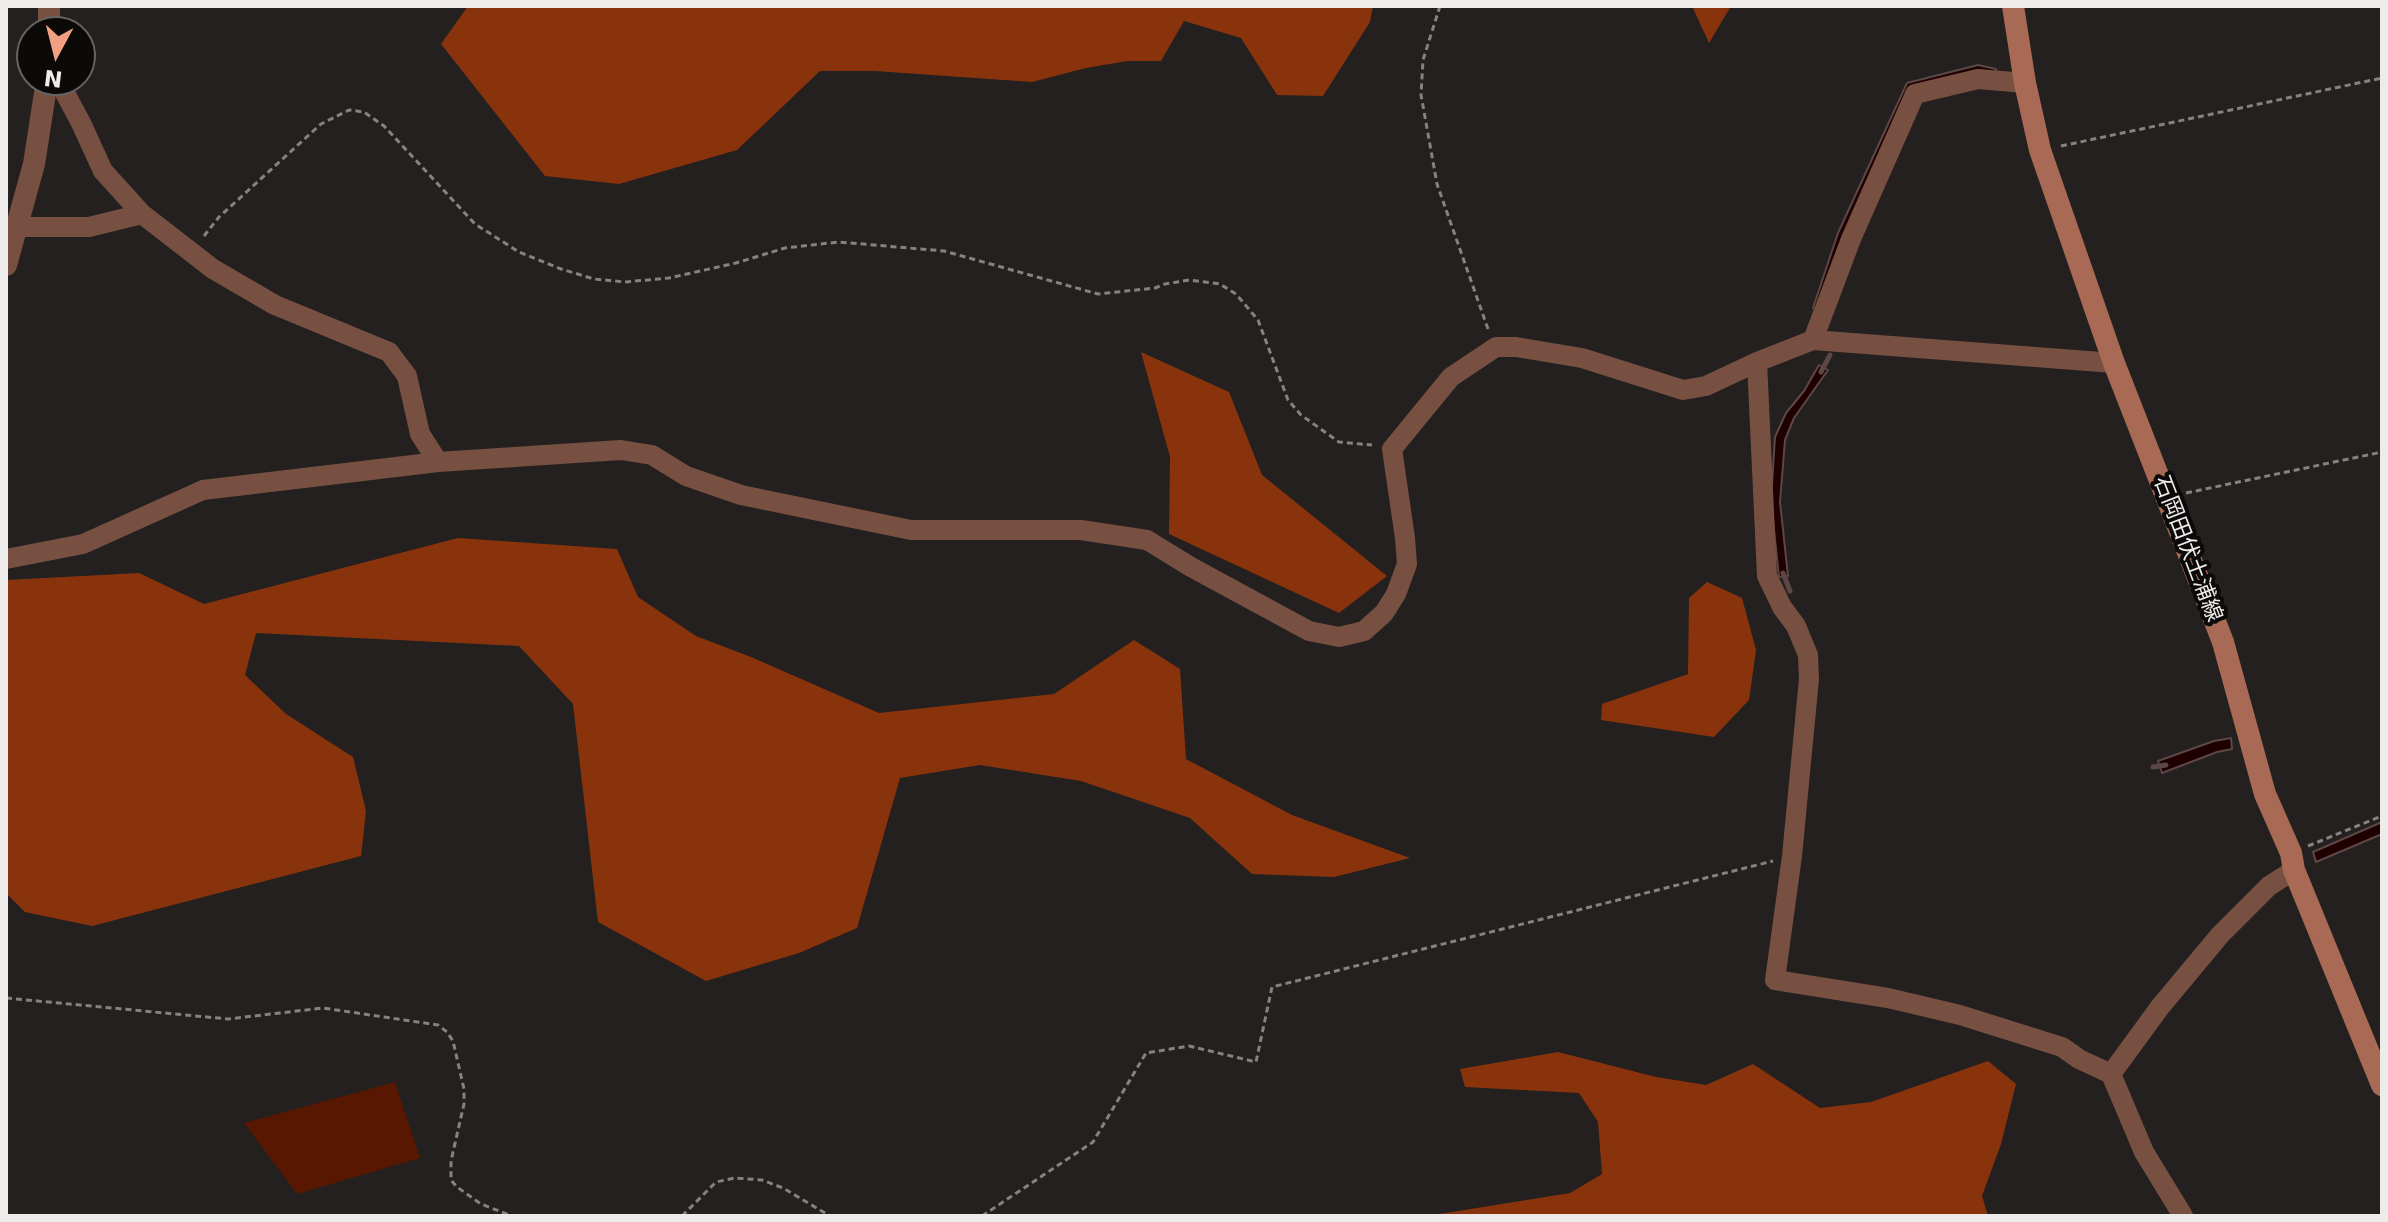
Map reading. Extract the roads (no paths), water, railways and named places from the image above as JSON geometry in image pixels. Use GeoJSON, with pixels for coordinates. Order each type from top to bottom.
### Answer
{"type":"FeatureCollection","features":[{"type":"Feature","properties":{"kind":"main road","name":"石岡田伏土浦線"},"geometry":{"type":"LineString","coordinates":[[2013,6],[2040,150],[2114,363],[2223,642],[2265,794],[2382,1085]]}},
{"type":"Feature","properties":{"kind":"street"},"geometry":{"type":"LineString","coordinates":[[1813,340],[1851,239],[1915,94],[1978,79],[2025,83]]}},
{"type":"Feature","properties":{"kind":"street"},"geometry":{"type":"LineString","coordinates":[[6,265],[34,164],[45,96]]}},
{"type":"Feature","properties":{"kind":"street"},"geometry":{"type":"LineString","coordinates":[[67,96],[103,171],[142,214],[213,269],[275,305],[389,352],[407,376],[420,434],[438,462]]}},
{"type":"Feature","properties":{"kind":"street"},"geometry":{"type":"LineString","coordinates":[[18,227],[89,227],[142,214]]}},
{"type":"Feature","properties":{"kind":"street"},"geometry":{"type":"LineString","coordinates":[[6,559],[83,544],[203,490],[438,462],[621,450],[652,455],[686,476],[741,495],[911,530],[1081,530],[1147,540],[1309,631],[1339,637],[1364,631],[1384,613],[1396,594],[1407,564],[1392,449],[1451,377],[1496,347],[1516,347],[1582,358],[1683,390],[1706,386],[1813,340],[2114,363]]}},
{"type":"Feature","properties":{"kind":"street"},"geometry":{"type":"LineString","coordinates":[[1757,362],[1767,576],[1782,607],[1796,626],[1808,655],[1809,679],[1792,856],[1775,980],[1888,998],[1960,1015],[2062,1047],[2111,1074],[2144,1152],[2183,1216]]}},
{"type":"Feature","properties":{"kind":"street"},"geometry":{"type":"LineString","coordinates":[[2111,1074],[2160,1007],[2220,935],[2292,862]]}},
{"type":"Feature","properties":{"kind":"waterway"},"geometry":{"type":"LineString","coordinates":[[1821,372],[1830,355]]}},
{"type":"Feature","properties":{"kind":"waterway"},"geometry":{"type":"LineString","coordinates":[[1783,573],[1790,591]]}},
{"type":"Feature","properties":{"kind":"waterway"},"geometry":{"type":"LineString","coordinates":[[2153,767],[2166,765]]}}]}
